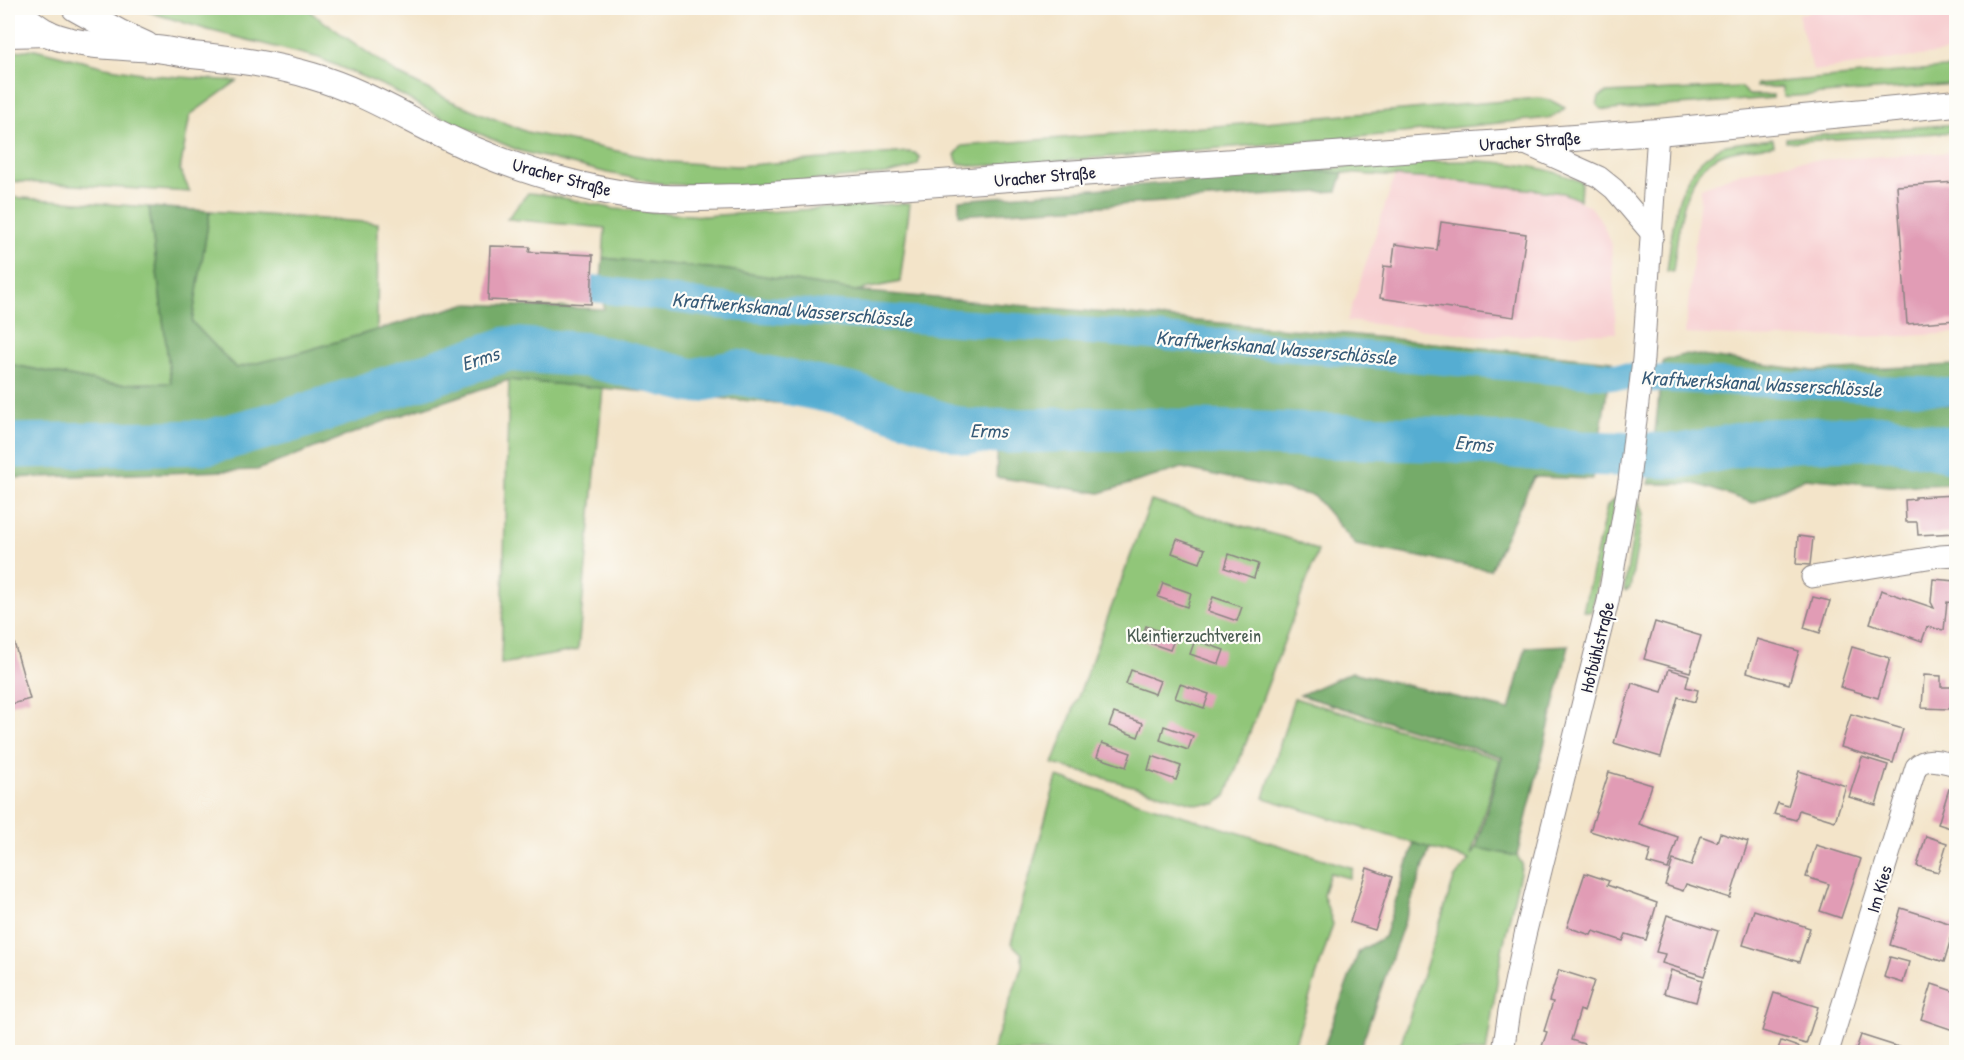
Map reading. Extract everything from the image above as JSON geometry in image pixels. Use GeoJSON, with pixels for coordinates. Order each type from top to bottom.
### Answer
{"type":"FeatureCollection","features":[{"type":"Feature","properties":{"kind":"street","name":"Uracher Straße"},"geometry":{"type":"LineString","coordinates":[[12,8],[48,33],[82,43],[113,48],[158,50],[258,64],[311,75],[379,101],[474,150],[512,165],[602,190],[663,198],[742,197],[1658,132],[1956,103]]}},
{"type":"Feature","properties":{"kind":"street","name":"Uracher Straße"},"geometry":{"type":"LineString","coordinates":[[85,11],[120,33],[158,50]]}},
{"type":"Feature","properties":{"kind":"street"},"geometry":{"type":"LineString","coordinates":[[8,34],[48,33]]}},
{"type":"Feature","properties":{"kind":"street","name":"Hofbühlstraße"},"geometry":{"type":"LineString","coordinates":[[1503,1053],[1525,935],[1608,601],[1629,481],[1643,359],[1653,235],[1658,132]]}},
{"type":"Feature","properties":{"kind":"street"},"geometry":{"type":"LineString","coordinates":[[1518,141],[1599,177],[1614,189],[1653,235]]}},
{"type":"Feature","properties":{"kind":"street"},"geometry":{"type":"LineString","coordinates":[[1812,578],[1956,555]]}},
{"type":"Feature","properties":{"kind":"street","name":"Im Kies"},"geometry":{"type":"LineString","coordinates":[[1828,1053],[1916,767],[1921,761],[1928,759],[1956,765]]}},
{"type":"Feature","properties":{"kind":"shaded area"},"geometry":{"type":"Polygon","coordinates":[[[1829,8],[1956,8],[1956,51],[1813,71],[1798,14],[1829,8]]]}},
{"type":"Feature","properties":{"kind":"shaded area"},"geometry":{"type":"Polygon","coordinates":[[[1956,152],[1956,333],[1777,338],[1685,334],[1701,188],[1736,174],[1799,161],[1956,152]]]}},
{"type":"Feature","properties":{"kind":"shaded area"},"geometry":{"type":"Polygon","coordinates":[[[1395,175],[1563,193],[1590,206],[1600,219],[1611,242],[1616,333],[1482,336],[1347,321],[1395,175]]]}},
{"type":"Feature","properties":{"kind":"green space"},"geometry":{"type":"Polygon","coordinates":[[[136,8],[308,8],[313,14],[398,74],[451,101],[527,132],[669,162],[737,166],[908,152],[915,153],[920,158],[918,164],[911,168],[887,174],[736,187],[664,184],[520,151],[438,116],[389,88],[319,58],[208,30],[136,8]]]}},
{"type":"Feature","properties":{"kind":"green space"},"geometry":{"type":"Polygon","coordinates":[[[35,49],[105,67],[153,75],[237,81],[190,115],[180,170],[190,192],[8,181],[8,52],[35,49]]]}},
{"type":"Feature","properties":{"kind":"green space"},"geometry":{"type":"Polygon","coordinates":[[[1956,67],[1956,84],[1783,97],[1782,87],[1756,87],[1756,84],[1956,67]]]}},
{"type":"Feature","properties":{"kind":"green space"},"geometry":{"type":"Polygon","coordinates":[[[1740,87],[1749,95],[1773,95],[1773,98],[1611,110],[1601,109],[1597,105],[1599,97],[1606,93],[1740,87]]]}},
{"type":"Feature","properties":{"kind":"green space"},"geometry":{"type":"Polygon","coordinates":[[[1538,98],[1550,100],[1565,108],[1549,118],[1382,135],[1036,163],[975,166],[958,163],[955,155],[962,146],[1538,98]]]}},
{"type":"Feature","properties":{"kind":"green space"},"geometry":{"type":"Polygon","coordinates":[[[1956,124],[1956,132],[1786,142],[1786,138],[1956,124]]]}},
{"type":"Feature","properties":{"kind":"green space"},"geometry":{"type":"Polygon","coordinates":[[[1773,139],[1774,145],[1723,154],[1709,162],[1698,173],[1684,204],[1673,272],[1667,271],[1677,206],[1689,177],[1698,164],[1722,146],[1773,139]]]}},
{"type":"Feature","properties":{"kind":"green space"},"geometry":{"type":"Polygon","coordinates":[[[1479,161],[1531,167],[1569,177],[1581,182],[1580,200],[1563,193],[1447,180],[1312,171],[1382,162],[1479,161]]]}},
{"type":"Feature","properties":{"kind":"green space"},"geometry":{"type":"Polygon","coordinates":[[[1312,171],[1343,173],[1337,191],[959,215],[959,200],[1312,171]]]}},
{"type":"Feature","properties":{"kind":"green space"},"geometry":{"type":"Polygon","coordinates":[[[528,193],[549,195],[615,209],[703,216],[910,203],[900,282],[855,291],[728,270],[603,258],[605,228],[507,219],[528,193]]]}},
{"type":"Feature","properties":{"kind":"green space"},"geometry":{"type":"Polygon","coordinates":[[[8,197],[149,207],[171,383],[110,384],[8,364],[8,197]]]}},
{"type":"Feature","properties":{"kind":"green space"},"geometry":{"type":"Polygon","coordinates":[[[149,207],[210,211],[192,322],[236,368],[295,354],[465,304],[604,309],[601,279],[603,258],[728,270],[855,291],[1346,334],[1612,361],[1593,479],[1534,477],[1490,570],[1356,545],[1314,496],[1182,468],[1100,493],[996,477],[998,442],[869,411],[509,380],[393,418],[257,470],[8,478],[8,364],[110,384],[171,383],[149,207]]]}},
{"type":"Feature","properties":{"kind":"green space"},"geometry":{"type":"Polygon","coordinates":[[[210,211],[378,223],[377,330],[295,354],[236,368],[192,322],[210,211]]]}},
{"type":"Feature","properties":{"kind":"green space"},"geometry":{"type":"Polygon","coordinates":[[[1686,354],[1814,371],[1956,365],[1956,381],[1920,380],[1915,401],[1956,406],[1956,484],[1889,486],[1805,478],[1753,503],[1696,484],[1649,484],[1663,361],[1686,354]]]}},
{"type":"Feature","properties":{"kind":"green space"},"geometry":{"type":"Polygon","coordinates":[[[509,380],[603,388],[578,650],[501,664],[509,380]]]}},
{"type":"Feature","properties":{"kind":"green space"},"geometry":{"type":"Polygon","coordinates":[[[1617,496],[1591,612],[1583,611],[1607,506],[1617,496]]]}},
{"type":"Feature","properties":{"kind":"green space"},"geometry":{"type":"Polygon","coordinates":[[[1639,500],[1643,514],[1630,588],[1625,591],[1624,590],[1639,500]]]}},
{"type":"Feature","properties":{"kind":"green space","name":"Kleintierzuchtverein"},"geometry":{"type":"Polygon","coordinates":[[[1151,501],[1294,540],[1318,551],[1226,796],[1216,804],[1197,804],[1053,764],[1151,501]]]}},
{"type":"Feature","properties":{"kind":"green space"},"geometry":{"type":"Polygon","coordinates":[[[1569,645],[1517,856],[1476,848],[1502,757],[1300,695],[1352,672],[1509,710],[1526,647],[1569,645]]]}},
{"type":"Feature","properties":{"kind":"green space"},"geometry":{"type":"Polygon","coordinates":[[[1294,698],[1500,759],[1471,856],[1476,848],[1517,856],[1522,864],[1502,951],[1486,1052],[1398,1052],[1454,879],[1469,860],[1264,798],[1294,698]]]}},
{"type":"Feature","properties":{"kind":"green space"},"geometry":{"type":"Polygon","coordinates":[[[1057,777],[1353,868],[1350,878],[1330,873],[1323,894],[1333,924],[1292,1052],[992,1052],[1022,966],[1022,954],[1011,943],[1057,777]]]}},
{"type":"Feature","properties":{"kind":"green space"},"geometry":{"type":"Polygon","coordinates":[[[1414,843],[1430,848],[1359,1052],[1322,1052],[1359,951],[1384,937],[1414,843]]]}},
{"type":"Feature","properties":{"kind":"water"},"geometry":{"type":"Polygon","coordinates":[[[1920,379],[1956,381],[1956,406],[1914,401],[1920,379]]]}},
{"type":"Feature","properties":{"kind":"building"},"geometry":{"type":"Polygon","coordinates":[[[1956,182],[1956,320],[1907,324],[1897,186],[1956,182]]]}},
{"type":"Feature","properties":{"kind":"building"},"geometry":{"type":"Polygon","coordinates":[[[1441,222],[1526,234],[1514,317],[1380,298],[1384,266],[1392,267],[1395,244],[1437,250],[1441,222]]]}},
{"type":"Feature","properties":{"kind":"building"},"geometry":{"type":"Polygon","coordinates":[[[490,246],[530,247],[529,252],[593,255],[591,304],[488,300],[490,246]]]}},
{"type":"Feature","properties":{"kind":"building"},"geometry":{"type":"Polygon","coordinates":[[[1956,495],[1956,533],[1918,535],[1917,522],[1906,522],[1905,500],[1915,499],[1915,497],[1956,495]]]}},
{"type":"Feature","properties":{"kind":"building"},"geometry":{"type":"Polygon","coordinates":[[[1798,536],[1813,538],[1810,565],[1796,564],[1798,536]]]}},
{"type":"Feature","properties":{"kind":"building"},"geometry":{"type":"Polygon","coordinates":[[[1177,539],[1205,549],[1200,563],[1172,553],[1177,539]]]}},
{"type":"Feature","properties":{"kind":"building"},"geometry":{"type":"Polygon","coordinates":[[[1229,554],[1258,564],[1254,578],[1225,568],[1229,554]]]}},
{"type":"Feature","properties":{"kind":"building"},"geometry":{"type":"Polygon","coordinates":[[[1933,579],[1956,581],[1956,603],[1947,602],[1944,630],[1927,627],[1922,641],[1870,623],[1881,590],[1934,608],[1931,602],[1933,579]]]}},
{"type":"Feature","properties":{"kind":"building"},"geometry":{"type":"Polygon","coordinates":[[[1163,583],[1191,593],[1187,607],[1158,597],[1163,583]]]}},
{"type":"Feature","properties":{"kind":"building"},"geometry":{"type":"Polygon","coordinates":[[[1213,597],[1242,607],[1237,621],[1208,611],[1213,597]]]}},
{"type":"Feature","properties":{"kind":"building"},"geometry":{"type":"Polygon","coordinates":[[[1813,597],[1830,601],[1820,633],[1804,628],[1813,597]]]}},
{"type":"Feature","properties":{"kind":"building"},"geometry":{"type":"Polygon","coordinates":[[[8,621],[30,699],[8,705],[8,621]]]}},
{"type":"Feature","properties":{"kind":"building"},"geometry":{"type":"Polygon","coordinates":[[[1655,622],[1701,636],[1690,672],[1644,659],[1655,622]]]}},
{"type":"Feature","properties":{"kind":"building"},"geometry":{"type":"Polygon","coordinates":[[[1146,626],[1175,637],[1170,650],[1141,640],[1146,626]]]}},
{"type":"Feature","properties":{"kind":"building"},"geometry":{"type":"Polygon","coordinates":[[[1757,639],[1799,651],[1789,684],[1747,672],[1757,639]]]}},
{"type":"Feature","properties":{"kind":"building"},"geometry":{"type":"Polygon","coordinates":[[[1195,640],[1224,650],[1219,664],[1190,654],[1195,640]]]}},
{"type":"Feature","properties":{"kind":"building"},"geometry":{"type":"Polygon","coordinates":[[[1852,647],[1890,658],[1878,698],[1840,687],[1852,647]]]}},
{"type":"Feature","properties":{"kind":"building"},"geometry":{"type":"Polygon","coordinates":[[[1669,669],[1689,675],[1686,687],[1698,690],[1695,702],[1678,697],[1661,757],[1614,743],[1632,683],[1662,692],[1669,669]]]}},
{"type":"Feature","properties":{"kind":"building"},"geometry":{"type":"Polygon","coordinates":[[[1131,670],[1160,681],[1155,694],[1126,684],[1131,670]]]}},
{"type":"Feature","properties":{"kind":"building"},"geometry":{"type":"Polygon","coordinates":[[[1924,675],[1941,676],[1941,687],[1952,687],[1950,709],[1922,708],[1924,675]]]}},
{"type":"Feature","properties":{"kind":"building"},"geometry":{"type":"Polygon","coordinates":[[[1180,684],[1209,694],[1204,708],[1175,698],[1180,684]]]}},
{"type":"Feature","properties":{"kind":"building"},"geometry":{"type":"Polygon","coordinates":[[[1114,713],[1143,723],[1138,737],[1109,726],[1114,713]]]}},
{"type":"Feature","properties":{"kind":"building"},"geometry":{"type":"Polygon","coordinates":[[[1851,714],[1903,729],[1893,763],[1841,747],[1851,714]]]}},
{"type":"Feature","properties":{"kind":"building"},"geometry":{"type":"Polygon","coordinates":[[[1164,726],[1193,736],[1188,750],[1160,740],[1164,726]]]}},
{"type":"Feature","properties":{"kind":"building"},"geometry":{"type":"Polygon","coordinates":[[[1102,743],[1131,753],[1126,767],[1097,757],[1102,743]]]}},
{"type":"Feature","properties":{"kind":"building"},"geometry":{"type":"Polygon","coordinates":[[[1152,756],[1181,766],[1176,780],[1148,770],[1152,756]]]}},
{"type":"Feature","properties":{"kind":"building"},"geometry":{"type":"Polygon","coordinates":[[[1862,757],[1888,765],[1876,805],[1849,797],[1862,757]]]}},
{"type":"Feature","properties":{"kind":"building"},"geometry":{"type":"Polygon","coordinates":[[[1799,771],[1846,786],[1835,821],[1799,810],[1796,820],[1774,814],[1778,803],[1788,806],[1799,771]]]}},
{"type":"Feature","properties":{"kind":"building"},"geometry":{"type":"Polygon","coordinates":[[[1609,772],[1652,785],[1639,824],[1678,837],[1668,869],[1647,863],[1651,850],[1590,831],[1609,772]]]}},
{"type":"Feature","properties":{"kind":"building"},"geometry":{"type":"Polygon","coordinates":[[[1949,789],[1956,791],[1956,830],[1938,824],[1949,789]]]}},
{"type":"Feature","properties":{"kind":"building"},"geometry":{"type":"Polygon","coordinates":[[[1720,833],[1748,842],[1730,898],[1686,884],[1683,891],[1665,885],[1673,860],[1691,866],[1701,836],[1717,842],[1720,833]]]}},
{"type":"Feature","properties":{"kind":"building"},"geometry":{"type":"Polygon","coordinates":[[[1926,836],[1947,843],[1938,872],[1917,866],[1926,836]]]}},
{"type":"Feature","properties":{"kind":"building"},"geometry":{"type":"Polygon","coordinates":[[[1816,845],[1861,859],[1841,918],[1820,911],[1829,884],[1806,877],[1816,845]]]}},
{"type":"Feature","properties":{"kind":"building"},"geometry":{"type":"Polygon","coordinates":[[[1367,868],[1392,877],[1375,930],[1350,922],[1367,868]]]}},
{"type":"Feature","properties":{"kind":"building"},"geometry":{"type":"Polygon","coordinates":[[[1585,873],[1609,881],[1607,885],[1657,903],[1646,940],[1626,934],[1623,941],[1593,931],[1591,935],[1567,927],[1585,873]]]}},
{"type":"Feature","properties":{"kind":"building"},"geometry":{"type":"Polygon","coordinates":[[[1901,908],[1955,925],[1944,962],[1890,945],[1901,908]]]}},
{"type":"Feature","properties":{"kind":"building"},"geometry":{"type":"Polygon","coordinates":[[[1754,910],[1810,928],[1799,962],[1743,945],[1754,910]]]}},
{"type":"Feature","properties":{"kind":"building"},"geometry":{"type":"Polygon","coordinates":[[[1667,915],[1718,931],[1704,976],[1662,963],[1665,954],[1656,952],[1667,915]]]}},
{"type":"Feature","properties":{"kind":"building"},"geometry":{"type":"Polygon","coordinates":[[[1890,957],[1909,962],[1903,983],[1884,977],[1890,957]]]}},
{"type":"Feature","properties":{"kind":"building"},"geometry":{"type":"Polygon","coordinates":[[[1559,970],[1594,981],[1584,1012],[1580,1010],[1571,1040],[1584,1044],[1582,1052],[1540,1052],[1553,1002],[1549,1001],[1559,970]]]}},
{"type":"Feature","properties":{"kind":"building"},"geometry":{"type":"Polygon","coordinates":[[[1671,970],[1702,980],[1696,1002],[1664,993],[1671,970]]]}},
{"type":"Feature","properties":{"kind":"building"},"geometry":{"type":"Polygon","coordinates":[[[1932,984],[1956,992],[1956,1031],[1921,1019],[1932,984]]]}},
{"type":"Feature","properties":{"kind":"building"},"geometry":{"type":"Polygon","coordinates":[[[1774,993],[1818,1007],[1806,1044],[1762,1031],[1774,993]]]}},
{"type":"Feature","properties":{"kind":"building"},"geometry":{"type":"Polygon","coordinates":[[[1861,1035],[1908,1050],[1907,1052],[1855,1052],[1861,1035]]]}},
{"type":"Feature","properties":{"kind":"building"},"geometry":{"type":"Polygon","coordinates":[[[1781,1041],[1801,1048],[1800,1052],[1777,1052],[1781,1041]]]}},
{"type":"Feature","properties":{"kind":"waterway","name":"Kraftwerkskanal Wasserschlössle"},"geometry":{"type":"LineString","coordinates":[[597,289],[739,308],[1100,332],[1636,378],[1956,392]]}},
{"type":"Feature","properties":{"kind":"waterway","name":"Erms"},"geometry":{"type":"LineString","coordinates":[[8,446],[209,442],[295,419],[507,349],[588,355],[693,381],[737,372],[850,395],[967,432],[1104,429],[1456,440],[1580,453],[1680,456],[1760,441],[1886,437],[1956,451]]}}]}
